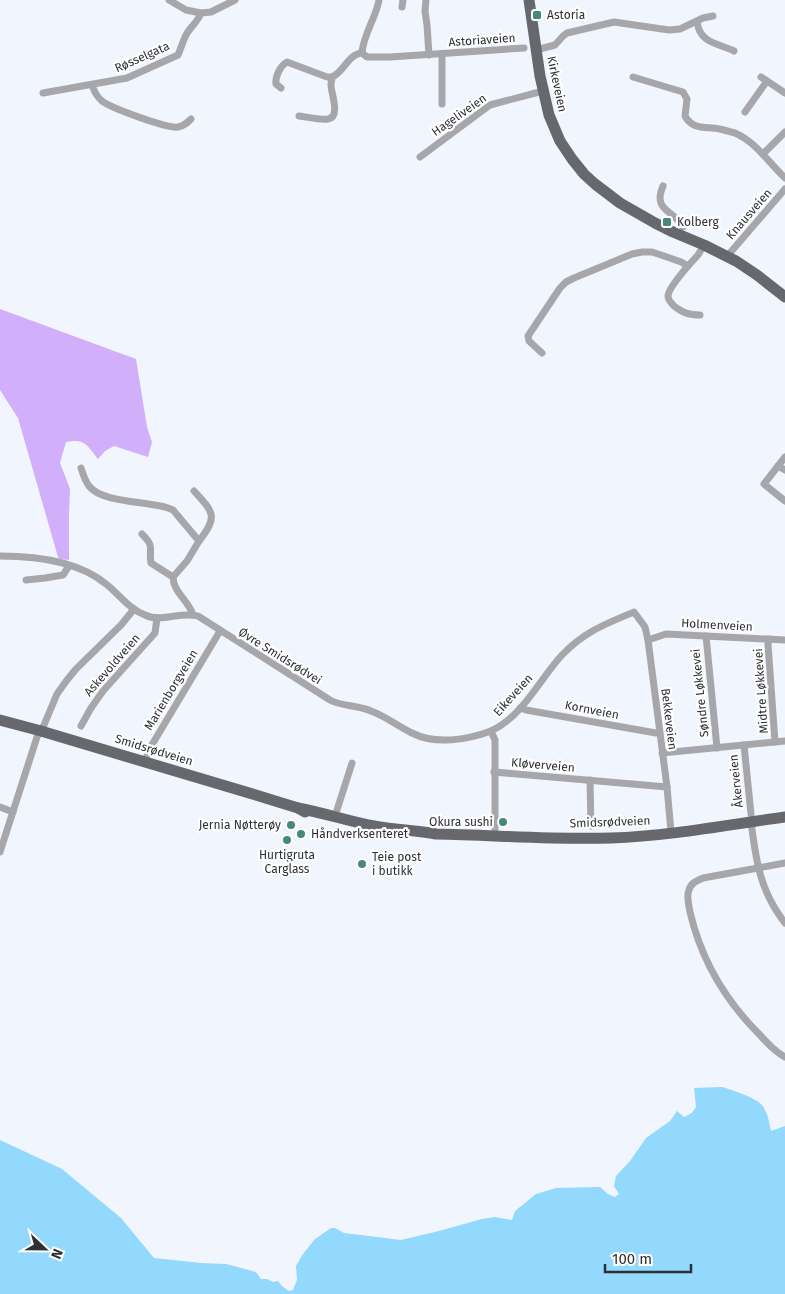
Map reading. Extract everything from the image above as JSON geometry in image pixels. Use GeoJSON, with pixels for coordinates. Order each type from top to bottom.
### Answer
{"type":"FeatureCollection","features":[{"type":"Feature","properties":{"kind":"main road","name":"Kirkeveien"},"geometry":{"type":"LineString","coordinates":[[528,2],[543,91],[549,115],[555,131],[568,154],[584,174],[620,203],[678,230],[688,242],[703,247],[746,268],[785,296]]}},
{"type":"Feature","properties":{"kind":"main road","name":"Kirkeveien"},"geometry":{"type":"LineString","coordinates":[[703,247],[767,290],[785,305]]}},
{"type":"Feature","properties":{"kind":"main road","name":"Smidsrødveien"},"geometry":{"type":"LineString","coordinates":[[0,720],[145,761],[298,808],[313,816],[338,824],[371,832],[414,836],[436,834],[611,838],[671,832],[751,818],[785,817]]}},
{"type":"Feature","properties":{"kind":"street"},"geometry":{"type":"LineString","coordinates":[[169,0],[186,10],[201,13],[211,12],[235,0]]}},
{"type":"Feature","properties":{"kind":"street"},"geometry":{"type":"LineString","coordinates":[[281,88],[276,82],[282,66],[287,62],[326,78],[339,73],[354,55],[362,53],[362,47],[379,0]]}},
{"type":"Feature","properties":{"kind":"street"},"geometry":{"type":"LineString","coordinates":[[426,0],[425,11],[429,55]]}},
{"type":"Feature","properties":{"kind":"street","name":"Røsselgata"},"geometry":{"type":"LineString","coordinates":[[43,93],[127,78],[178,55],[186,35],[201,13]]}},
{"type":"Feature","properties":{"kind":"street"},"geometry":{"type":"LineString","coordinates":[[536,50],[556,45],[567,33],[614,22],[669,30],[680,29],[703,18],[713,16]]}},
{"type":"Feature","properties":{"kind":"street"},"geometry":{"type":"LineString","coordinates":[[697,22],[698,31],[703,37],[734,52]]}},
{"type":"Feature","properties":{"kind":"street","name":"Astoriaveien"},"geometry":{"type":"LineString","coordinates":[[362,53],[367,57],[372,57],[524,48]]}},
{"type":"Feature","properties":{"kind":"street","name":"Astoriaveien"},"geometry":{"type":"LineString","coordinates":[[442,54],[442,104]]}},
{"type":"Feature","properties":{"kind":"street"},"geometry":{"type":"LineString","coordinates":[[299,116],[328,119],[332,117],[334,107],[332,77]]}},
{"type":"Feature","properties":{"kind":"street"},"geometry":{"type":"LineString","coordinates":[[633,77],[683,92],[686,99],[686,116],[692,124],[698,127],[718,128],[735,133],[748,140],[785,178]]}},
{"type":"Feature","properties":{"kind":"street"},"geometry":{"type":"LineString","coordinates":[[746,112],[764,80],[785,92]]}},
{"type":"Feature","properties":{"kind":"street"},"geometry":{"type":"LineString","coordinates":[[92,85],[97,96],[104,103],[126,112],[175,128],[183,126],[191,119]]}},
{"type":"Feature","properties":{"kind":"street","name":"Hageliveien"},"geometry":{"type":"LineString","coordinates":[[420,157],[490,105],[543,91]]}},
{"type":"Feature","properties":{"kind":"street"},"geometry":{"type":"LineString","coordinates":[[763,154],[785,132]]}},
{"type":"Feature","properties":{"kind":"street","name":"Kirkeveien"},"geometry":{"type":"LineString","coordinates":[[663,186],[660,203],[680,221],[678,230]]}},
{"type":"Feature","properties":{"kind":"street","name":"Knausveien"},"geometry":{"type":"LineString","coordinates":[[730,253],[785,189]]}},
{"type":"Feature","properties":{"kind":"street"},"geometry":{"type":"LineString","coordinates":[[700,315],[682,312],[672,303],[668,295],[703,247]]}},
{"type":"Feature","properties":{"kind":"street"},"geometry":{"type":"LineString","coordinates":[[542,353],[529,341],[528,336],[566,282],[632,254],[642,252],[652,252],[688,266]]}},
{"type":"Feature","properties":{"kind":"street"},"geometry":{"type":"LineString","coordinates":[[785,457],[781,468],[764,484],[785,501]]}},
{"type":"Feature","properties":{"kind":"street"},"geometry":{"type":"LineString","coordinates":[[81,468],[88,484],[94,490],[107,496],[173,510],[200,541]]}},
{"type":"Feature","properties":{"kind":"street"},"geometry":{"type":"LineString","coordinates":[[173,578],[209,529],[212,517],[207,506],[194,491]]}},
{"type":"Feature","properties":{"kind":"street"},"geometry":{"type":"LineString","coordinates":[[0,556],[44,559],[90,573],[144,615],[157,618],[193,615],[175,586],[173,578],[151,562],[152,548],[142,534]]}},
{"type":"Feature","properties":{"kind":"street"},"geometry":{"type":"LineString","coordinates":[[26,580],[63,575],[69,566]]}},
{"type":"Feature","properties":{"kind":"street"},"geometry":{"type":"LineString","coordinates":[[0,852],[37,737],[57,694],[67,680],[121,625],[134,609]]}},
{"type":"Feature","properties":{"kind":"street","name":"Bekkeveien"},"geometry":{"type":"LineString","coordinates":[[634,612],[640,618],[648,640],[671,832]]}},
{"type":"Feature","properties":{"kind":"street","name":"Eikeveien"},"geometry":{"type":"LineString","coordinates":[[494,835],[495,740],[491,731],[506,722],[520,708],[552,666],[575,643],[592,630],[634,612]]}},
{"type":"Feature","properties":{"kind":"street","name":"Øvre Smidsrødvei"},"geometry":{"type":"LineString","coordinates":[[193,615],[198,616],[330,700],[345,706],[368,709],[423,738],[451,740],[491,731]]}},
{"type":"Feature","properties":{"kind":"street","name":"Askevoldveien"},"geometry":{"type":"LineString","coordinates":[[81,726],[103,691],[155,633],[157,618]]}},
{"type":"Feature","properties":{"kind":"street","name":"Marienborgveien"},"geometry":{"type":"LineString","coordinates":[[145,761],[150,748],[220,631]]}},
{"type":"Feature","properties":{"kind":"street","name":"Holmenveien"},"geometry":{"type":"LineString","coordinates":[[648,640],[666,634],[785,640]]}},
{"type":"Feature","properties":{"kind":"street","name":"Søndre Løkkevei"},"geometry":{"type":"LineString","coordinates":[[706,636],[717,748]]}},
{"type":"Feature","properties":{"kind":"street","name":"Midtre Løkkevei"},"geometry":{"type":"LineString","coordinates":[[769,639],[775,742]]}},
{"type":"Feature","properties":{"kind":"street","name":"Kornveien"},"geometry":{"type":"LineString","coordinates":[[520,708],[617,727],[659,732]]}},
{"type":"Feature","properties":{"kind":"street","name":"Åkerveien"},"geometry":{"type":"LineString","coordinates":[[662,753],[785,741]]}},
{"type":"Feature","properties":{"kind":"street","name":"Åkerveien"},"geometry":{"type":"LineString","coordinates":[[744,745],[758,868],[762,884],[772,905],[785,923]]}},
{"type":"Feature","properties":{"kind":"street"},"geometry":{"type":"LineString","coordinates":[[337,810],[352,763]]}},
{"type":"Feature","properties":{"kind":"street","name":"Kløverveien"},"geometry":{"type":"LineString","coordinates":[[494,772],[667,787]]}},
{"type":"Feature","properties":{"kind":"street","name":"Kløverveien"},"geometry":{"type":"LineString","coordinates":[[590,780],[591,826]]}},
{"type":"Feature","properties":{"kind":"street"},"geometry":{"type":"LineString","coordinates":[[0,807],[13,812]]}},
{"type":"Feature","properties":{"kind":"street"},"geometry":{"type":"LineString","coordinates":[[785,863],[711,876],[696,881],[689,888],[688,892],[692,920],[702,949],[723,990],[750,1026],[773,1048],[785,1056]]}},
{"type":"Feature","properties":{"kind":"shaded area"},"geometry":{"type":"Polygon","coordinates":[[[0,309],[136,359],[147,427],[152,442],[148,457],[114,446],[105,451],[98,459],[88,446],[82,442],[66,442],[60,463],[70,489],[69,560],[59,559],[58,557],[18,418],[0,390],[0,309]]]}},
{"type":"Feature","properties":{"kind":"water"},"geometry":{"type":"Polygon","coordinates":[[[722,1087],[759,1102],[767,1114],[771,1131],[785,1126],[785,1294],[0,1294],[0,1140],[62,1169],[121,1218],[154,1258],[226,1264],[256,1272],[261,1279],[273,1282],[278,1281],[289,1291],[293,1290],[297,1280],[296,1266],[303,1254],[315,1239],[331,1228],[344,1233],[401,1240],[482,1219],[495,1217],[512,1220],[515,1211],[536,1194],[556,1188],[600,1187],[615,1197],[619,1194],[614,1186],[616,1176],[630,1161],[646,1138],[670,1121],[677,1111],[684,1117],[692,1113],[696,1107],[694,1088],[722,1087]]]}},
{"type":"Feature","properties":{"kind":"place","name":"Astoria"},"geometry":{"type":"Point","coordinates":[537,15]}},
{"type":"Feature","properties":{"kind":"place","name":"Kolberg"},"geometry":{"type":"Point","coordinates":[667,222]}},
{"type":"Feature","properties":{"kind":"place","name":"Okura sushi"},"geometry":{"type":"Point","coordinates":[503,822]}},
{"type":"Feature","properties":{"kind":"place","name":"Jernia Nøtterøy"},"geometry":{"type":"Point","coordinates":[291,825]}},
{"type":"Feature","properties":{"kind":"place","name":"Håndverksenteret"},"geometry":{"type":"Point","coordinates":[301,834]}},
{"type":"Feature","properties":{"kind":"place","name":"Hurtigruta Carglass"},"geometry":{"type":"Point","coordinates":[287,840]}},
{"type":"Feature","properties":{"kind":"place","name":"Teie post i butikk"},"geometry":{"type":"Point","coordinates":[362,864]}}]}
